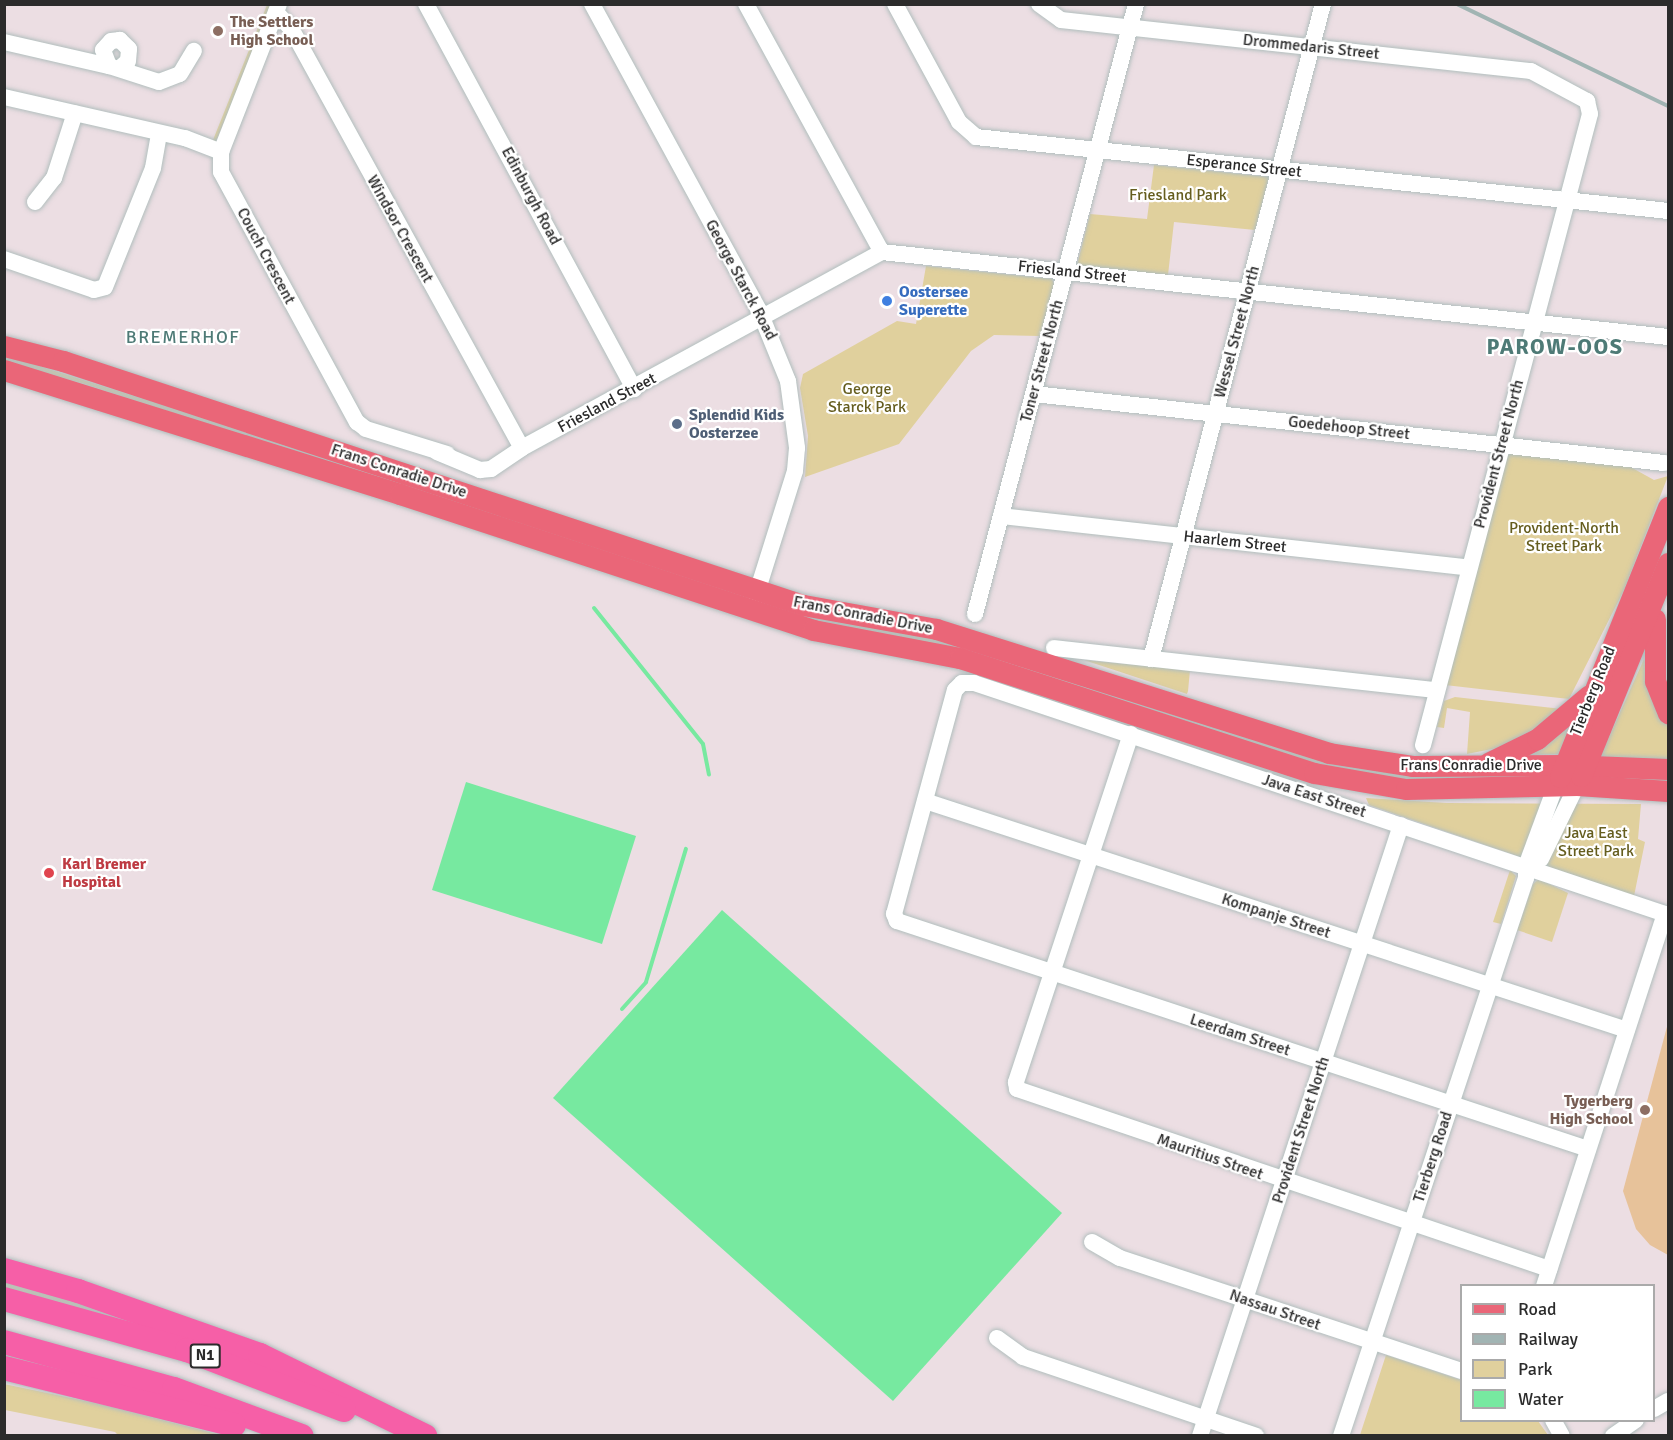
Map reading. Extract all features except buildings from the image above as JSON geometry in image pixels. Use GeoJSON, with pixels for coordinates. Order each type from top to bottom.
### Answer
{"type":"FeatureCollection","features":[{"type":"Feature","properties":{"kind":"highway"},"geometry":{"type":"LineString","coordinates":[[4,1270],[89,1295],[260,1355],[425,1436]]}},
{"type":"Feature","properties":{"kind":"highway","name":"N1"},"geometry":{"type":"LineString","coordinates":[[4,1299],[187,1350],[350,1412],[399,1436]]}},
{"type":"Feature","properties":{"kind":"highway","name":"N1"},"geometry":{"type":"LineString","coordinates":[[4,1342],[174,1389],[302,1436]]}},
{"type":"Feature","properties":{"kind":"highway"},"geometry":{"type":"LineString","coordinates":[[4,1368],[264,1436]]}},
{"type":"Feature","properties":{"kind":"main road","name":"Frans Conradie Drive"},"geometry":{"type":"LineString","coordinates":[[4,346],[84,368],[758,590],[827,611],[956,634],[1329,753],[1412,766],[1479,767],[1571,775],[1668,791]]}},
{"type":"Feature","properties":{"kind":"main road","name":"Frans Conradie Drive"},"geometry":{"type":"LineString","coordinates":[[4,370],[400,494],[751,611],[813,630],[960,658],[1335,778],[1406,789],[1668,769]]}},
{"type":"Feature","properties":{"kind":"main road","name":"Tierberg Road"},"geometry":{"type":"LineString","coordinates":[[1571,775],[1592,692],[1668,507]]}},
{"type":"Feature","properties":{"kind":"main road","name":"Tierberg Road"},"geometry":{"type":"LineString","coordinates":[[1571,775],[1668,563]]}},
{"type":"Feature","properties":{"kind":"main road"},"geometry":{"type":"LineString","coordinates":[[1657,591],[1652,662],[1655,681],[1668,714]]}},
{"type":"Feature","properties":{"kind":"main road"},"geometry":{"type":"LineString","coordinates":[[1479,767],[1537,739],[1592,692]]}},
{"type":"Feature","properties":{"kind":"street","name":"Edinburgh Road"},"geometry":{"type":"LineString","coordinates":[[426,4],[634,389]]}},
{"type":"Feature","properties":{"kind":"street","name":"George Starck Road"},"geometry":{"type":"LineString","coordinates":[[592,4],[764,319],[788,381],[797,448],[788,501],[751,611]]}},
{"type":"Feature","properties":{"kind":"street"},"geometry":{"type":"LineString","coordinates":[[746,4],[882,252]]}},
{"type":"Feature","properties":{"kind":"street","name":"Esperance Street"},"geometry":{"type":"LineString","coordinates":[[895,4],[970,134],[1098,150],[1668,211]]}},
{"type":"Feature","properties":{"kind":"street","name":"Drommedaris Street"},"geometry":{"type":"LineString","coordinates":[[1038,4],[1061,20],[1531,71],[1582,96]]}},
{"type":"Feature","properties":{"kind":"street","name":"Toner Street North"},"geometry":{"type":"LineString","coordinates":[[975,614],[1136,4]]}},
{"type":"Feature","properties":{"kind":"street","name":"Wessel Street North"},"geometry":{"type":"LineString","coordinates":[[1151,659],[1323,4]]}},
{"type":"Feature","properties":{"kind":"street"},"geometry":{"type":"LineString","coordinates":[[4,97],[159,134],[185,138],[220,152],[278,8]]}},
{"type":"Feature","properties":{"kind":"street","name":"Windsor Crescent"},"geometry":{"type":"LineString","coordinates":[[278,8],[519,451]]}},
{"type":"Feature","properties":{"kind":"street"},"geometry":{"type":"LineString","coordinates":[[4,42],[85,61],[111,63],[136,77],[165,82],[180,74],[194,51]]}},
{"type":"Feature","properties":{"kind":"street","name":"Provident Street North"},"geometry":{"type":"LineString","coordinates":[[1423,745],[1590,114],[1582,96]]}},
{"type":"Feature","properties":{"kind":"street"},"geometry":{"type":"LineString","coordinates":[[35,202],[54,178],[75,113]]}},
{"type":"Feature","properties":{"kind":"street"},"geometry":{"type":"LineString","coordinates":[[4,259],[94,290],[105,287],[153,168],[159,134]]}},
{"type":"Feature","properties":{"kind":"street","name":"Couch Crescent"},"geometry":{"type":"LineString","coordinates":[[220,152],[221,172],[355,419],[366,429],[483,465],[519,451]]}},
{"type":"Feature","properties":{"kind":"street","name":"Friesland Street"},"geometry":{"type":"LineString","coordinates":[[519,451],[764,319],[882,252],[1668,336]]}},
{"type":"Feature","properties":{"kind":"street","name":"Goedehoop Street"},"geometry":{"type":"LineString","coordinates":[[1034,394],[1664,463]]}},
{"type":"Feature","properties":{"kind":"street","name":"Haarlem Street"},"geometry":{"type":"LineString","coordinates":[[1001,516],[1469,568]]}},
{"type":"Feature","properties":{"kind":"street"},"geometry":{"type":"LineString","coordinates":[[1054,648],[1437,690]]}},
{"type":"Feature","properties":{"kind":"street","name":"Java East Street"},"geometry":{"type":"LineString","coordinates":[[925,801],[959,685],[970,682],[1401,825],[1529,871],[1667,915]]}},
{"type":"Feature","properties":{"kind":"street"},"geometry":{"type":"LineString","coordinates":[[1052,972],[1131,734]]}},
{"type":"Feature","properties":{"kind":"street","name":"Tierberg Road"},"geometry":{"type":"LineString","coordinates":[[1341,1436],[1529,871],[1571,775]]}},
{"type":"Feature","properties":{"kind":"street","name":"Kompanje Street"},"geometry":{"type":"LineString","coordinates":[[925,801],[1627,1030]]}},
{"type":"Feature","properties":{"kind":"street","name":"Leerdam Street"},"geometry":{"type":"LineString","coordinates":[[925,801],[894,916],[899,922],[1588,1149]]}},
{"type":"Feature","properties":{"kind":"street","name":"Provident Street North"},"geometry":{"type":"LineString","coordinates":[[1200,1436],[1401,825]]}},
{"type":"Feature","properties":{"kind":"street"},"geometry":{"type":"LineString","coordinates":[[1545,1284],[1667,915]]}},
{"type":"Feature","properties":{"kind":"street","name":"Mauritius Street"},"geometry":{"type":"LineString","coordinates":[[1052,972],[1016,1082],[1023,1094],[1549,1269]]}},
{"type":"Feature","properties":{"kind":"street","name":"Nassau Street"},"geometry":{"type":"LineString","coordinates":[[1092,1242],[1120,1258],[1460,1371]]}},
{"type":"Feature","properties":{"kind":"street"},"geometry":{"type":"LineString","coordinates":[[997,1338],[1016,1354],[1256,1436]]}},
{"type":"Feature","properties":{"kind":"street"},"geometry":{"type":"LineString","coordinates":[[1554,1422],[1562,1436]]}},
{"type":"Feature","properties":{"kind":"street"},"geometry":{"type":"LineString","coordinates":[[1613,1436],[1633,1422]]}},
{"type":"Feature","properties":{"kind":"green space"},"geometry":{"type":"Polygon","coordinates":[[[267,5],[271,5],[215,144],[211,145],[267,5]]]}},
{"type":"Feature","properties":{"kind":"green space","name":"Friesland Park"},"geometry":{"type":"Polygon","coordinates":[[[1154,165],[1269,177],[1255,230],[1174,222],[1168,275],[1077,265],[1090,214],[1147,219],[1154,165]]]}},
{"type":"Feature","properties":{"kind":"green space","name":"George Starck Park"},"geometry":{"type":"Polygon","coordinates":[[[926,266],[1052,279],[1054,284],[1040,336],[994,335],[971,351],[899,444],[805,477],[808,436],[800,388],[803,374],[897,321],[916,324],[926,266]]]}},
{"type":"Feature","properties":{"kind":"green space"},"geometry":{"type":"Polygon","coordinates":[[[4,355],[276,441],[380,481],[85,384],[5,361],[4,355]]]}},
{"type":"Feature","properties":{"kind":"green space","name":"Provident-North Street Park"},"geometry":{"type":"Polygon","coordinates":[[[1508,452],[1627,465],[1654,480],[1668,476],[1624,590],[1569,699],[1445,685],[1508,452]]]}},
{"type":"Feature","properties":{"kind":"green space"},"geometry":{"type":"Polygon","coordinates":[[[791,611],[925,635],[1442,776],[1471,779],[1437,782],[1350,773],[791,611]]]}},
{"type":"Feature","properties":{"kind":"green space"},"geometry":{"type":"Polygon","coordinates":[[[1644,659],[1668,727],[1668,761],[1600,757],[1644,659]]]}},
{"type":"Feature","properties":{"kind":"green space"},"geometry":{"type":"Polygon","coordinates":[[[1084,660],[1190,670],[1188,691],[1187,694],[1084,660]]]}},
{"type":"Feature","properties":{"kind":"green space"},"geometry":{"type":"Polygon","coordinates":[[[1455,697],[1562,709],[1550,721],[1497,748],[1467,754],[1470,712],[1447,708],[1444,728],[1437,727],[1444,701],[1455,697]]]}},
{"type":"Feature","properties":{"kind":"green space"},"geometry":{"type":"Polygon","coordinates":[[[1575,714],[1559,754],[1525,755],[1575,714]]]}},
{"type":"Feature","properties":{"kind":"green space","name":"Java East Street Park"},"geometry":{"type":"Polygon","coordinates":[[[1366,798],[1447,803],[1641,804],[1638,839],[1645,842],[1634,896],[1369,805],[1366,798]]]}},
{"type":"Feature","properties":{"kind":"green space"},"geometry":{"type":"Polygon","coordinates":[[[1510,870],[1516,876],[1501,924],[1493,922],[1510,870]]]}},
{"type":"Feature","properties":{"kind":"green space"},"geometry":{"type":"Polygon","coordinates":[[[1539,879],[1568,893],[1552,942],[1517,930],[1533,884],[1539,879]]]}},
{"type":"Feature","properties":{"kind":"green space"},"geometry":{"type":"Polygon","coordinates":[[[5,1281],[102,1309],[217,1347],[5,1290],[5,1281]]]}},
{"type":"Feature","properties":{"kind":"green space"},"geometry":{"type":"Polygon","coordinates":[[[1386,1355],[1460,1380],[1460,1422],[1539,1422],[1548,1435],[1360,1435],[1386,1355]]]}},
{"type":"Feature","properties":{"kind":"green space"},"geometry":{"type":"Polygon","coordinates":[[[4,1384],[100,1404],[221,1435],[118,1435],[115,1432],[5,1410],[4,1384]]]}},
{"type":"Feature","properties":{"kind":"shaded area"},"geometry":{"type":"Polygon","coordinates":[[[1668,1023],[1668,1255],[1650,1245],[1636,1229],[1623,1191],[1668,1023]]]}},
{"type":"Feature","properties":{"kind":"water"},"geometry":{"type":"Polygon","coordinates":[[[466,782],[636,836],[602,944],[432,890],[466,782]]]}},
{"type":"Feature","properties":{"kind":"water"},"geometry":{"type":"Polygon","coordinates":[[[722,910],[1062,1213],[893,1401],[553,1098],[722,910]]]}},
{"type":"Feature","properties":{"kind":"waterway"},"geometry":{"type":"LineString","coordinates":[[594,608],[703,744],[709,774]]}},
{"type":"Feature","properties":{"kind":"waterway"},"geometry":{"type":"LineString","coordinates":[[622,1009],[646,982],[686,849]]}},
{"type":"Feature","properties":{"kind":"railway"},"geometry":{"type":"LineString","coordinates":[[1457,4],[1668,106]]}},
{"type":"Feature","properties":{"kind":"place","name":"The Settlers High School"},"geometry":{"type":"Point","coordinates":[218,31]}},
{"type":"Feature","properties":{"kind":"place","name":"Oostersee Superette"},"geometry":{"type":"Point","coordinates":[887,301]}},
{"type":"Feature","properties":{"kind":"place","name":"Splendid Kids Oosterzee"},"geometry":{"type":"Point","coordinates":[677,424]}},
{"type":"Feature","properties":{"kind":"place","name":"Karl Bremer Hospital"},"geometry":{"type":"Point","coordinates":[49,873]}},
{"type":"Feature","properties":{"kind":"place","name":"Tygerberg High School"},"geometry":{"type":"Point","coordinates":[1645,1110]}},
{"type":"Feature","properties":{"kind":"district","name":"BREMERHOF"},"geometry":{"type":"Point","coordinates":[183,337]}},
{"type":"Feature","properties":{"kind":"district","name":"PAROW-OOS"},"geometry":{"type":"Point","coordinates":[1555,347]}}]}
